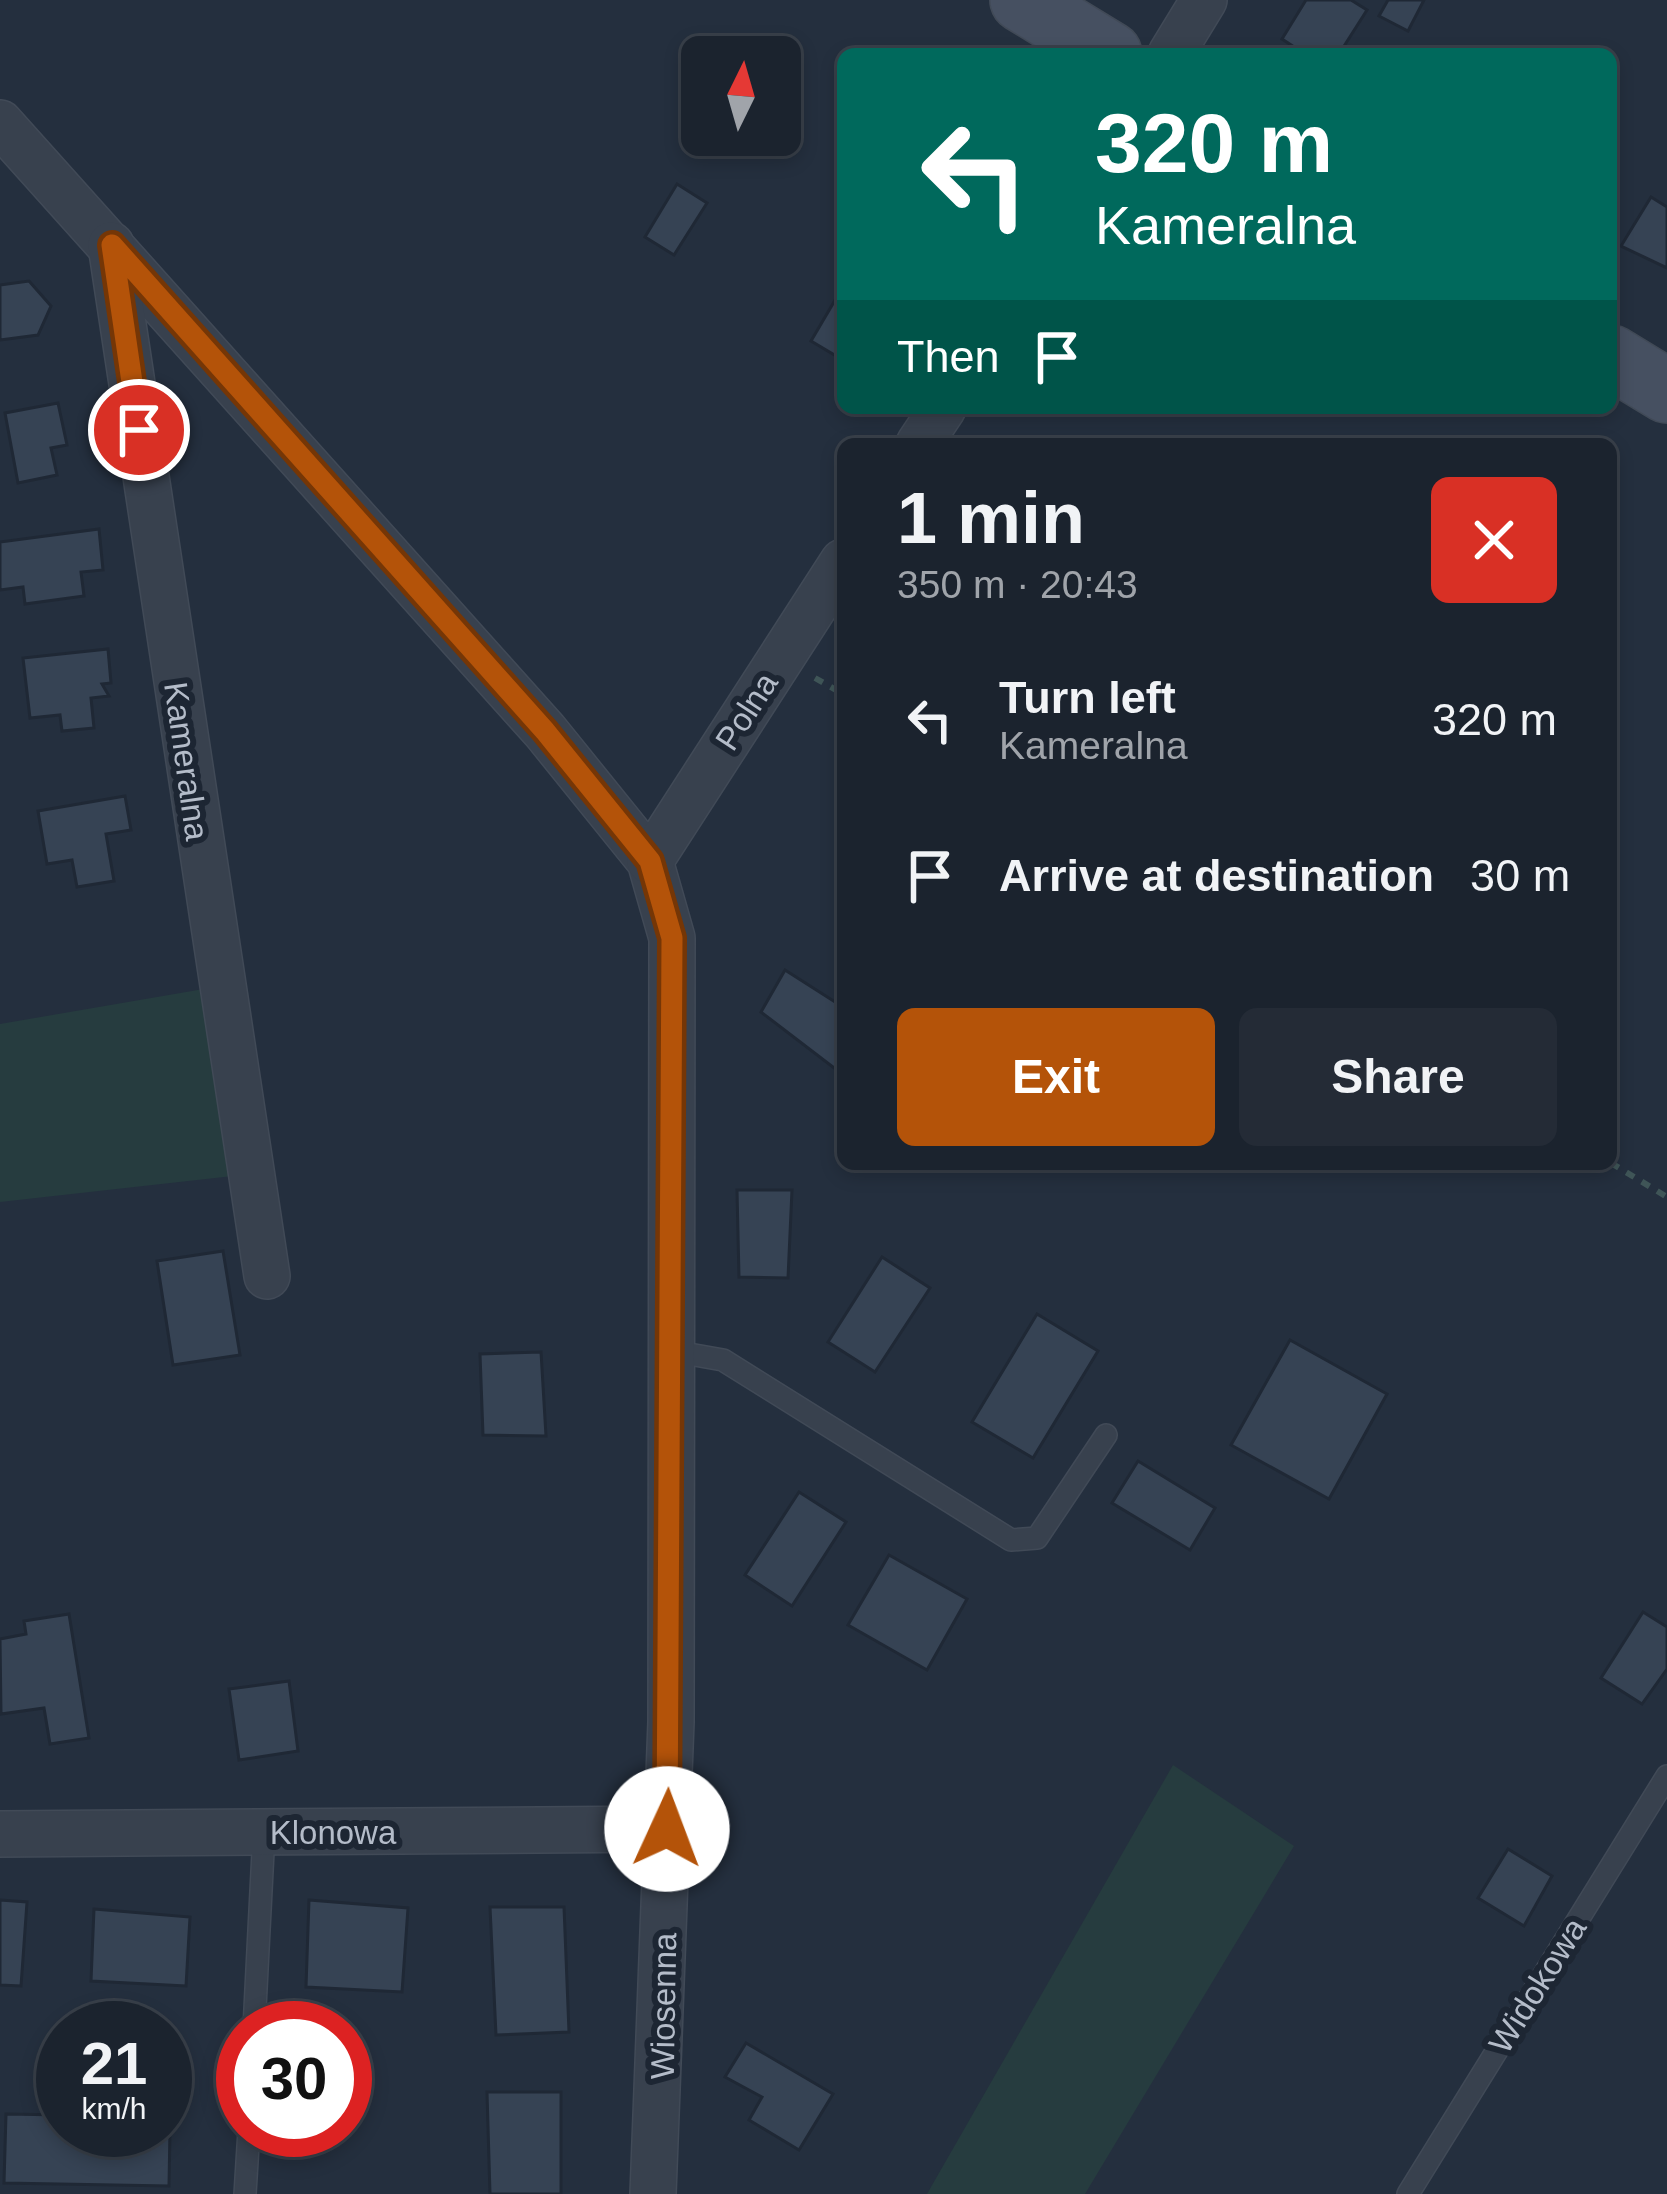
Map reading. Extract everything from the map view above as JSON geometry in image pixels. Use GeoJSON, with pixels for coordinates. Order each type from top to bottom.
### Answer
{"type":"FeatureCollection","features":[{"type":"Feature","properties":{"kind":"street"},"geometry":{"type":"LineString","coordinates":[[1022,0],[1100,48]]}},
{"type":"Feature","properties":{"kind":"street"},"geometry":{"type":"LineString","coordinates":[[1175,48],[1204,0]]}},
{"type":"Feature","properties":{"kind":"street","name":"Wiosenna"},"geometry":{"type":"LineString","coordinates":[[0,122],[545,731],[650,861],[672,938],[667,1829],[660,2116],[653,2194]]}},
{"type":"Feature","properties":{"kind":"street","name":"Kameralna"},"geometry":{"type":"LineString","coordinates":[[112,245],[267,1276]]}},
{"type":"Feature","properties":{"kind":"street"},"geometry":{"type":"LineString","coordinates":[[1617,362],[1667,392]]}},
{"type":"Feature","properties":{"kind":"street","name":"Polna"},"geometry":{"type":"LineString","coordinates":[[650,861],[837,571]]}},
{"type":"Feature","properties":{"kind":"street","name":"Klonowa"},"geometry":{"type":"LineString","coordinates":[[0,1834],[667,1829]]}},
{"type":"Feature","properties":{"kind":"lane"},"geometry":{"type":"LineString","coordinates":[[672,1351],[723,1360],[1010,1540],[1036,1538],[1106,1435]]}},
{"type":"Feature","properties":{"kind":"lane","name":"Widokowa"},"geometry":{"type":"LineString","coordinates":[[1408,2194],[1667,1776]]}},
{"type":"Feature","properties":{"kind":"lane"},"geometry":{"type":"LineString","coordinates":[[255,2001],[264,1832]]}},
{"type":"Feature","properties":{"kind":"lane"},"geometry":{"type":"LineString","coordinates":[[245,2194],[247,2157]]}},
{"type":"Feature","properties":{"kind":"path"},"geometry":{"type":"LineString","coordinates":[[1617,1167],[1667,1197]]}},
{"type":"Feature","properties":{"kind":"green space"},"geometry":{"type":"Polygon","coordinates":[[[221,986],[251,1174],[0,1202],[0,1024],[221,986]]]}},
{"type":"Feature","properties":{"kind":"green space"},"geometry":{"type":"Polygon","coordinates":[[[1173,1765],[1294,1846],[1085,2194],[927,2194],[1173,1765]]]}},
{"type":"Feature","properties":{"kind":"building"},"geometry":{"type":"Polygon","coordinates":[[[1306,0],[1351,0],[1367,10],[1343,48],[1296,48],[1282,39],[1306,0]]]}},
{"type":"Feature","properties":{"kind":"building"},"geometry":{"type":"Polygon","coordinates":[[[1388,0],[1424,0],[1408,31],[1379,16],[1388,0]]]}},
{"type":"Feature","properties":{"kind":"building"},"geometry":{"type":"Polygon","coordinates":[[[677,184],[707,203],[674,255],[645,237],[677,184]]]}},
{"type":"Feature","properties":{"kind":"building"},"geometry":{"type":"Polygon","coordinates":[[[1651,197],[1667,207],[1667,268],[1621,246],[1651,197]]]}},
{"type":"Feature","properties":{"kind":"building"},"geometry":{"type":"Polygon","coordinates":[[[29,281],[51,306],[38,335],[0,340],[0,285],[29,281]]]}},
{"type":"Feature","properties":{"kind":"building"},"geometry":{"type":"Polygon","coordinates":[[[837,297],[837,356],[811,341],[837,297]]]}},
{"type":"Feature","properties":{"kind":"building"},"geometry":{"type":"Polygon","coordinates":[[[58,403],[67,445],[51,448],[57,475],[18,483],[5,413],[58,403]]]}},
{"type":"Feature","properties":{"kind":"building"},"geometry":{"type":"Polygon","coordinates":[[[99,529],[103,570],[81,572],[84,596],[25,604],[23,587],[0,590],[0,542],[99,529]]]}},
{"type":"Feature","properties":{"kind":"building"},"geometry":{"type":"Polygon","coordinates":[[[108,649],[111,683],[102,684],[109,696],[91,698],[94,728],[62,731],[60,715],[30,718],[23,658],[108,649]]]}},
{"type":"Feature","properties":{"kind":"building"},"geometry":{"type":"Polygon","coordinates":[[[125,796],[131,830],[106,834],[114,881],[77,887],[72,860],[47,864],[38,811],[125,796]]]}},
{"type":"Feature","properties":{"kind":"building"},"geometry":{"type":"Polygon","coordinates":[[[785,970],[837,1003],[837,1070],[761,1012],[785,970]]]}},
{"type":"Feature","properties":{"kind":"building"},"geometry":{"type":"Polygon","coordinates":[[[737,1190],[792,1190],[788,1278],[739,1277],[737,1190]]]}},
{"type":"Feature","properties":{"kind":"building"},"geometry":{"type":"Polygon","coordinates":[[[223,1251],[240,1355],[173,1365],[157,1261],[223,1251]]]}},
{"type":"Feature","properties":{"kind":"building"},"geometry":{"type":"Polygon","coordinates":[[[882,1257],[930,1288],[875,1372],[828,1342],[882,1257]]]}},
{"type":"Feature","properties":{"kind":"building"},"geometry":{"type":"Polygon","coordinates":[[[1037,1314],[1098,1351],[1033,1458],[972,1422],[1037,1314]]]}},
{"type":"Feature","properties":{"kind":"building"},"geometry":{"type":"Polygon","coordinates":[[[1290,1340],[1387,1394],[1329,1499],[1231,1445],[1290,1340]]]}},
{"type":"Feature","properties":{"kind":"building"},"geometry":{"type":"Polygon","coordinates":[[[541,1352],[546,1436],[483,1435],[480,1354],[541,1352]]]}},
{"type":"Feature","properties":{"kind":"building"},"geometry":{"type":"Polygon","coordinates":[[[1138,1461],[1215,1508],[1190,1550],[1112,1503],[1138,1461]]]}},
{"type":"Feature","properties":{"kind":"building"},"geometry":{"type":"Polygon","coordinates":[[[799,1492],[846,1522],[792,1606],[745,1575],[799,1492]]]}},
{"type":"Feature","properties":{"kind":"building"},"geometry":{"type":"Polygon","coordinates":[[[889,1555],[967,1599],[927,1670],[848,1625],[889,1555]]]}},
{"type":"Feature","properties":{"kind":"building"},"geometry":{"type":"Polygon","coordinates":[[[1643,1612],[1667,1627],[1667,1669],[1642,1704],[1601,1678],[1643,1612]]]}},
{"type":"Feature","properties":{"kind":"building"},"geometry":{"type":"Polygon","coordinates":[[[69,1614],[89,1738],[50,1744],[44,1708],[1,1714],[0,1639],[26,1634],[24,1621],[69,1614]]]}},
{"type":"Feature","properties":{"kind":"building"},"geometry":{"type":"Polygon","coordinates":[[[289,1681],[298,1751],[239,1760],[229,1689],[289,1681]]]}},
{"type":"Feature","properties":{"kind":"building"},"geometry":{"type":"Polygon","coordinates":[[[1508,1849],[1552,1876],[1524,1926],[1478,1898],[1508,1849]]]}},
{"type":"Feature","properties":{"kind":"building"},"geometry":{"type":"Polygon","coordinates":[[[0,1900],[27,1902],[21,1986],[0,1985],[0,1900]]]}},
{"type":"Feature","properties":{"kind":"building"},"geometry":{"type":"Polygon","coordinates":[[[309,1900],[408,1908],[402,1992],[306,1987],[309,1900]]]}},
{"type":"Feature","properties":{"kind":"building"},"geometry":{"type":"Polygon","coordinates":[[[490,1907],[564,1907],[569,2032],[496,2035],[490,1907]]]}},
{"type":"Feature","properties":{"kind":"building"},"geometry":{"type":"Polygon","coordinates":[[[94,1909],[190,1917],[186,1986],[91,1981],[94,1909]]]}},
{"type":"Feature","properties":{"kind":"building"},"geometry":{"type":"Polygon","coordinates":[[[746,2043],[833,2094],[799,2150],[749,2120],[762,2097],[725,2077],[746,2043]]]}},
{"type":"Feature","properties":{"kind":"building"},"geometry":{"type":"Polygon","coordinates":[[[487,2092],[561,2092],[561,2194],[490,2194],[487,2092]]]}},
{"type":"Feature","properties":{"kind":"building"},"geometry":{"type":"Polygon","coordinates":[[[6,2114],[36,2115],[36,2157],[170,2157],[169,2186],[4,2183],[6,2114]]]}},
{"type":"Feature","properties":{"kind":"route"},"geometry":{"type":"LineString","coordinates":[[139,430],[112,245],[545,731],[650,861],[672,938],[667,1829]]}}]}
